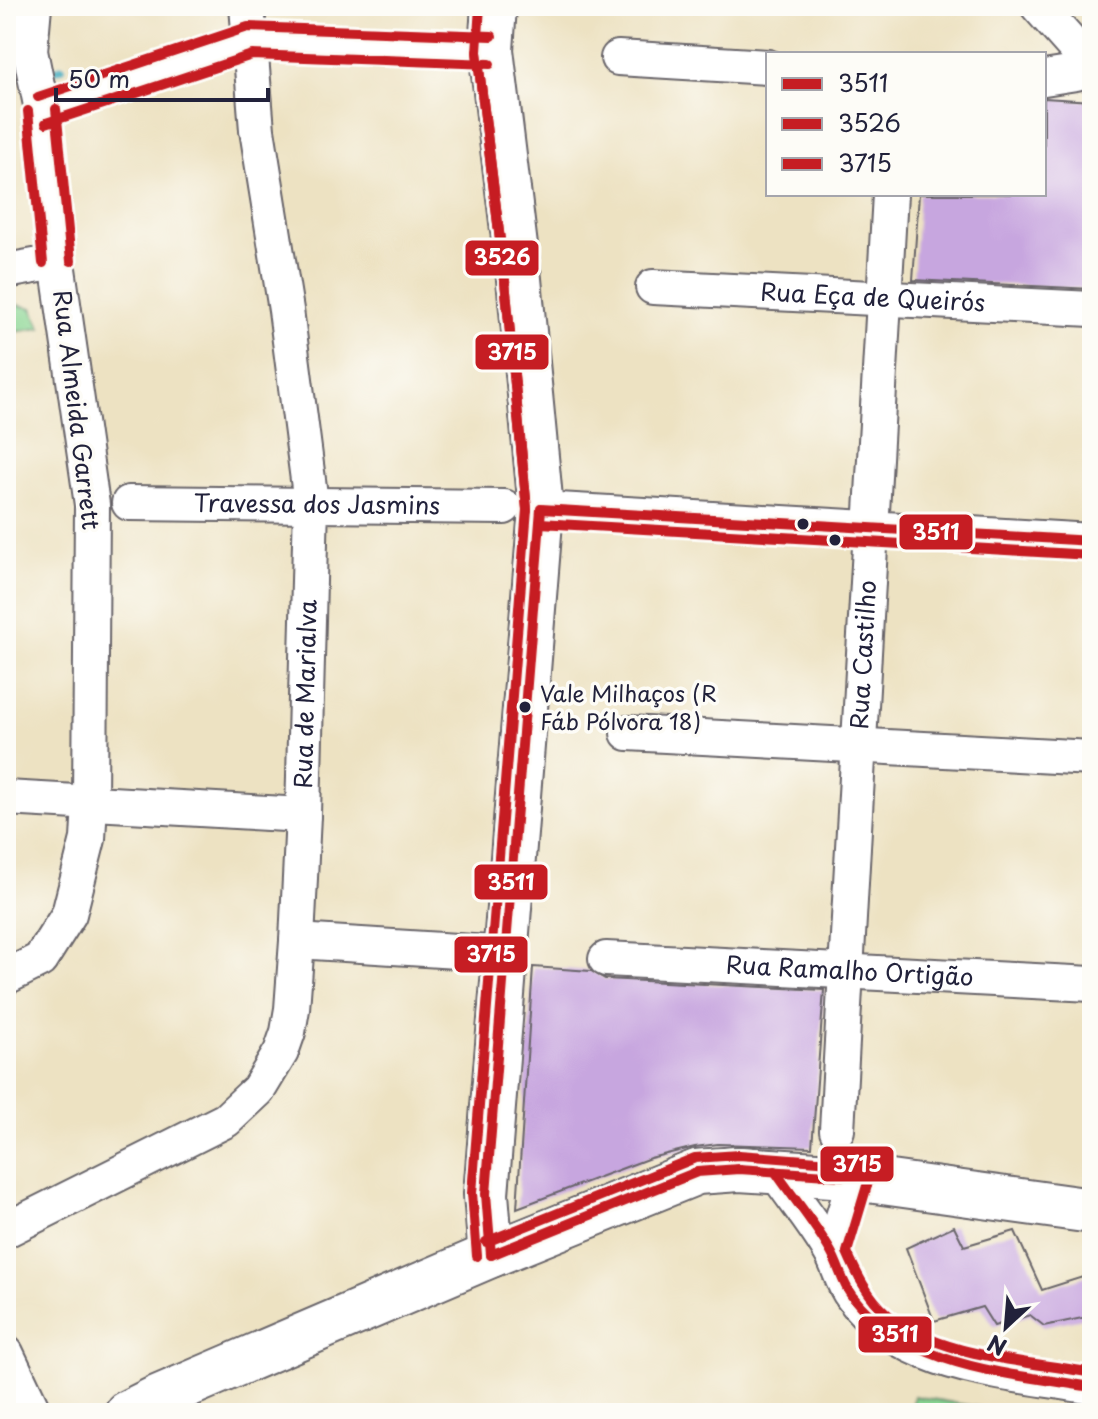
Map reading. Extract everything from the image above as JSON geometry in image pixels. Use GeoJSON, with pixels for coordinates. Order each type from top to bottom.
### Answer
{"type":"FeatureCollection","features":[{"type":"Feature","properties":{"kind":"street","name":"Rua Almeida Garrett"},"geometry":{"type":"LineString","coordinates":[[6,977],[40,960],[69,914],[88,839],[90,803],[92,505],[57,262],[42,110],[30,51],[34,6]]}},
{"type":"Feature","properties":{"kind":"street","name":"Rua de Marialva"},"geometry":{"type":"LineString","coordinates":[[6,1230],[205,1132],[244,1105],[270,1072],[285,1042],[292,1009],[303,815],[311,503],[286,310],[257,130],[247,6]]}},
{"type":"Feature","properties":{"kind":"street"},"geometry":{"type":"LineString","coordinates":[[491,1255],[486,1194],[505,954],[523,508],[519,279],[491,50],[494,6]]}},
{"type":"Feature","properties":{"kind":"street"},"geometry":{"type":"LineString","coordinates":[[1038,6],[1091,64],[1076,73],[1046,78]]}},
{"type":"Feature","properties":{"kind":"street"},"geometry":{"type":"LineString","coordinates":[[42,110],[250,41],[491,50]]}},
{"type":"Feature","properties":{"kind":"street"},"geometry":{"type":"LineString","coordinates":[[618,58],[766,67]]}},
{"type":"Feature","properties":{"kind":"street","name":"Rua Castilho"},"geometry":{"type":"LineString","coordinates":[[837,1130],[890,196]]}},
{"type":"Feature","properties":{"kind":"street"},"geometry":{"type":"LineString","coordinates":[[6,271],[57,262]]}},
{"type":"Feature","properties":{"kind":"street","name":"Rua Eça de Queirós"},"geometry":{"type":"LineString","coordinates":[[653,287],[1092,309]]}},
{"type":"Feature","properties":{"kind":"street","name":"Travessa dos Jasmins"},"geometry":{"type":"LineString","coordinates":[[129,503],[523,508],[1092,541]]}},
{"type":"Feature","properties":{"kind":"street"},"geometry":{"type":"LineString","coordinates":[[628,733],[1092,758]]}},
{"type":"Feature","properties":{"kind":"street"},"geometry":{"type":"LineString","coordinates":[[6,798],[303,815]]}},
{"type":"Feature","properties":{"kind":"street"},"geometry":{"type":"LineString","coordinates":[[297,941],[505,954]]}},
{"type":"Feature","properties":{"kind":"street","name":"Rua Ramalho Ortigão"},"geometry":{"type":"LineString","coordinates":[[606,959],[1092,984]]}},
{"type":"Feature","properties":{"kind":"street"},"geometry":{"type":"LineString","coordinates":[[127,1413],[491,1255],[697,1172],[739,1169],[855,1178],[1092,1211]]}},
{"type":"Feature","properties":{"kind":"street"},"geometry":{"type":"LineString","coordinates":[[775,1171],[832,1253],[851,1295],[884,1331],[926,1354],[954,1362],[1092,1387]]}},
{"type":"Feature","properties":{"kind":"street"},"geometry":{"type":"LineString","coordinates":[[832,1253],[855,1178]]}},
{"type":"Feature","properties":{"kind":"street"},"geometry":{"type":"LineString","coordinates":[[6,1353],[33,1410]]}},
{"type":"Feature","properties":{"kind":"green space"},"geometry":{"type":"Polygon","coordinates":[[[6,303],[32,308],[41,328],[6,333],[6,303]]]}},
{"type":"Feature","properties":{"kind":"green space"},"geometry":{"type":"Polygon","coordinates":[[[914,1396],[1011,1413],[911,1413],[914,1396]]]}},
{"type":"Feature","properties":{"kind":"building"},"geometry":{"type":"Polygon","coordinates":[[[1046,98],[1092,101],[1092,289],[913,280],[919,196],[1046,196],[1046,98]]]}},
{"type":"Feature","properties":{"kind":"building"},"geometry":{"type":"Polygon","coordinates":[[[533,967],[591,971],[605,979],[824,990],[812,1147],[718,1144],[695,1147],[650,1158],[517,1208],[533,967]]]}},
{"type":"Feature","properties":{"kind":"building"},"geometry":{"type":"Polygon","coordinates":[[[954,1226],[964,1246],[1015,1231],[1042,1290],[1092,1274],[1092,1316],[1044,1326],[1030,1315],[994,1326],[982,1307],[934,1321],[906,1248],[954,1226]]]}},
{"type":"Feature","properties":{"kind":"waterway"},"geometry":{"type":"LineString","coordinates":[[56,70],[62,68]]}},
{"type":"Feature","properties":{"kind":"transit line","name":"3526"},"geometry":{"type":"LineString","coordinates":[[480,6],[477,52],[505,281],[527,510]]}},
{"type":"Feature","properties":{"kind":"transit line","name":"3715"},"geometry":{"type":"LineString","coordinates":[[38,97],[248,27],[492,36]]}},
{"type":"Feature","properties":{"kind":"transit line","name":"3715"},"geometry":{"type":"LineString","coordinates":[[477,52],[505,281],[527,509],[472,1193],[477,1256]]}},
{"type":"Feature","properties":{"kind":"transit line","name":"3526"},"geometry":{"type":"LineString","coordinates":[[46,123],[252,55],[490,64]]}},
{"type":"Feature","properties":{"kind":"transit line","name":"3715"},"geometry":{"type":"LineString","coordinates":[[56,109],[71,261]]}},
{"type":"Feature","properties":{"kind":"transit line","name":"3526"},"geometry":{"type":"LineString","coordinates":[[28,111],[43,263]]}},
{"type":"Feature","properties":{"kind":"transit line","name":"3511"},"geometry":{"type":"LineString","coordinates":[[541,509],[1092,541]]}},
{"type":"Feature","properties":{"kind":"transit line","name":"3511"},"geometry":{"type":"LineString","coordinates":[[491,1255],[486,1194],[541,509]]}},
{"type":"Feature","properties":{"kind":"transit line","name":"3526"},"geometry":{"type":"LineString","coordinates":[[540,523],[1091,555]]}},
{"type":"Feature","properties":{"kind":"transit line","name":"3715"},"geometry":{"type":"LineString","coordinates":[[486,1242],[695,1158],[739,1155],[857,1164],[867,1170],[869,1179],[847,1252],[864,1285],[887,1314],[931,1340],[957,1348],[1092,1373]]}},
{"type":"Feature","properties":{"kind":"transit line","name":"3511"},"geometry":{"type":"LineString","coordinates":[[491,1255],[697,1172],[739,1169],[842,1176]]}},
{"type":"Feature","properties":{"kind":"transit line","name":"3511"},"geometry":{"type":"LineString","coordinates":[[775,1171],[825,1241],[852,1296],[875,1320],[902,1339],[962,1364],[1092,1387]]}},
{"type":"Feature","properties":{"kind":"place","name":"Vale Milhaços (R Fáb Pólvora 18)"},"geometry":{"type":"Point","coordinates":[525,707]}}]}
